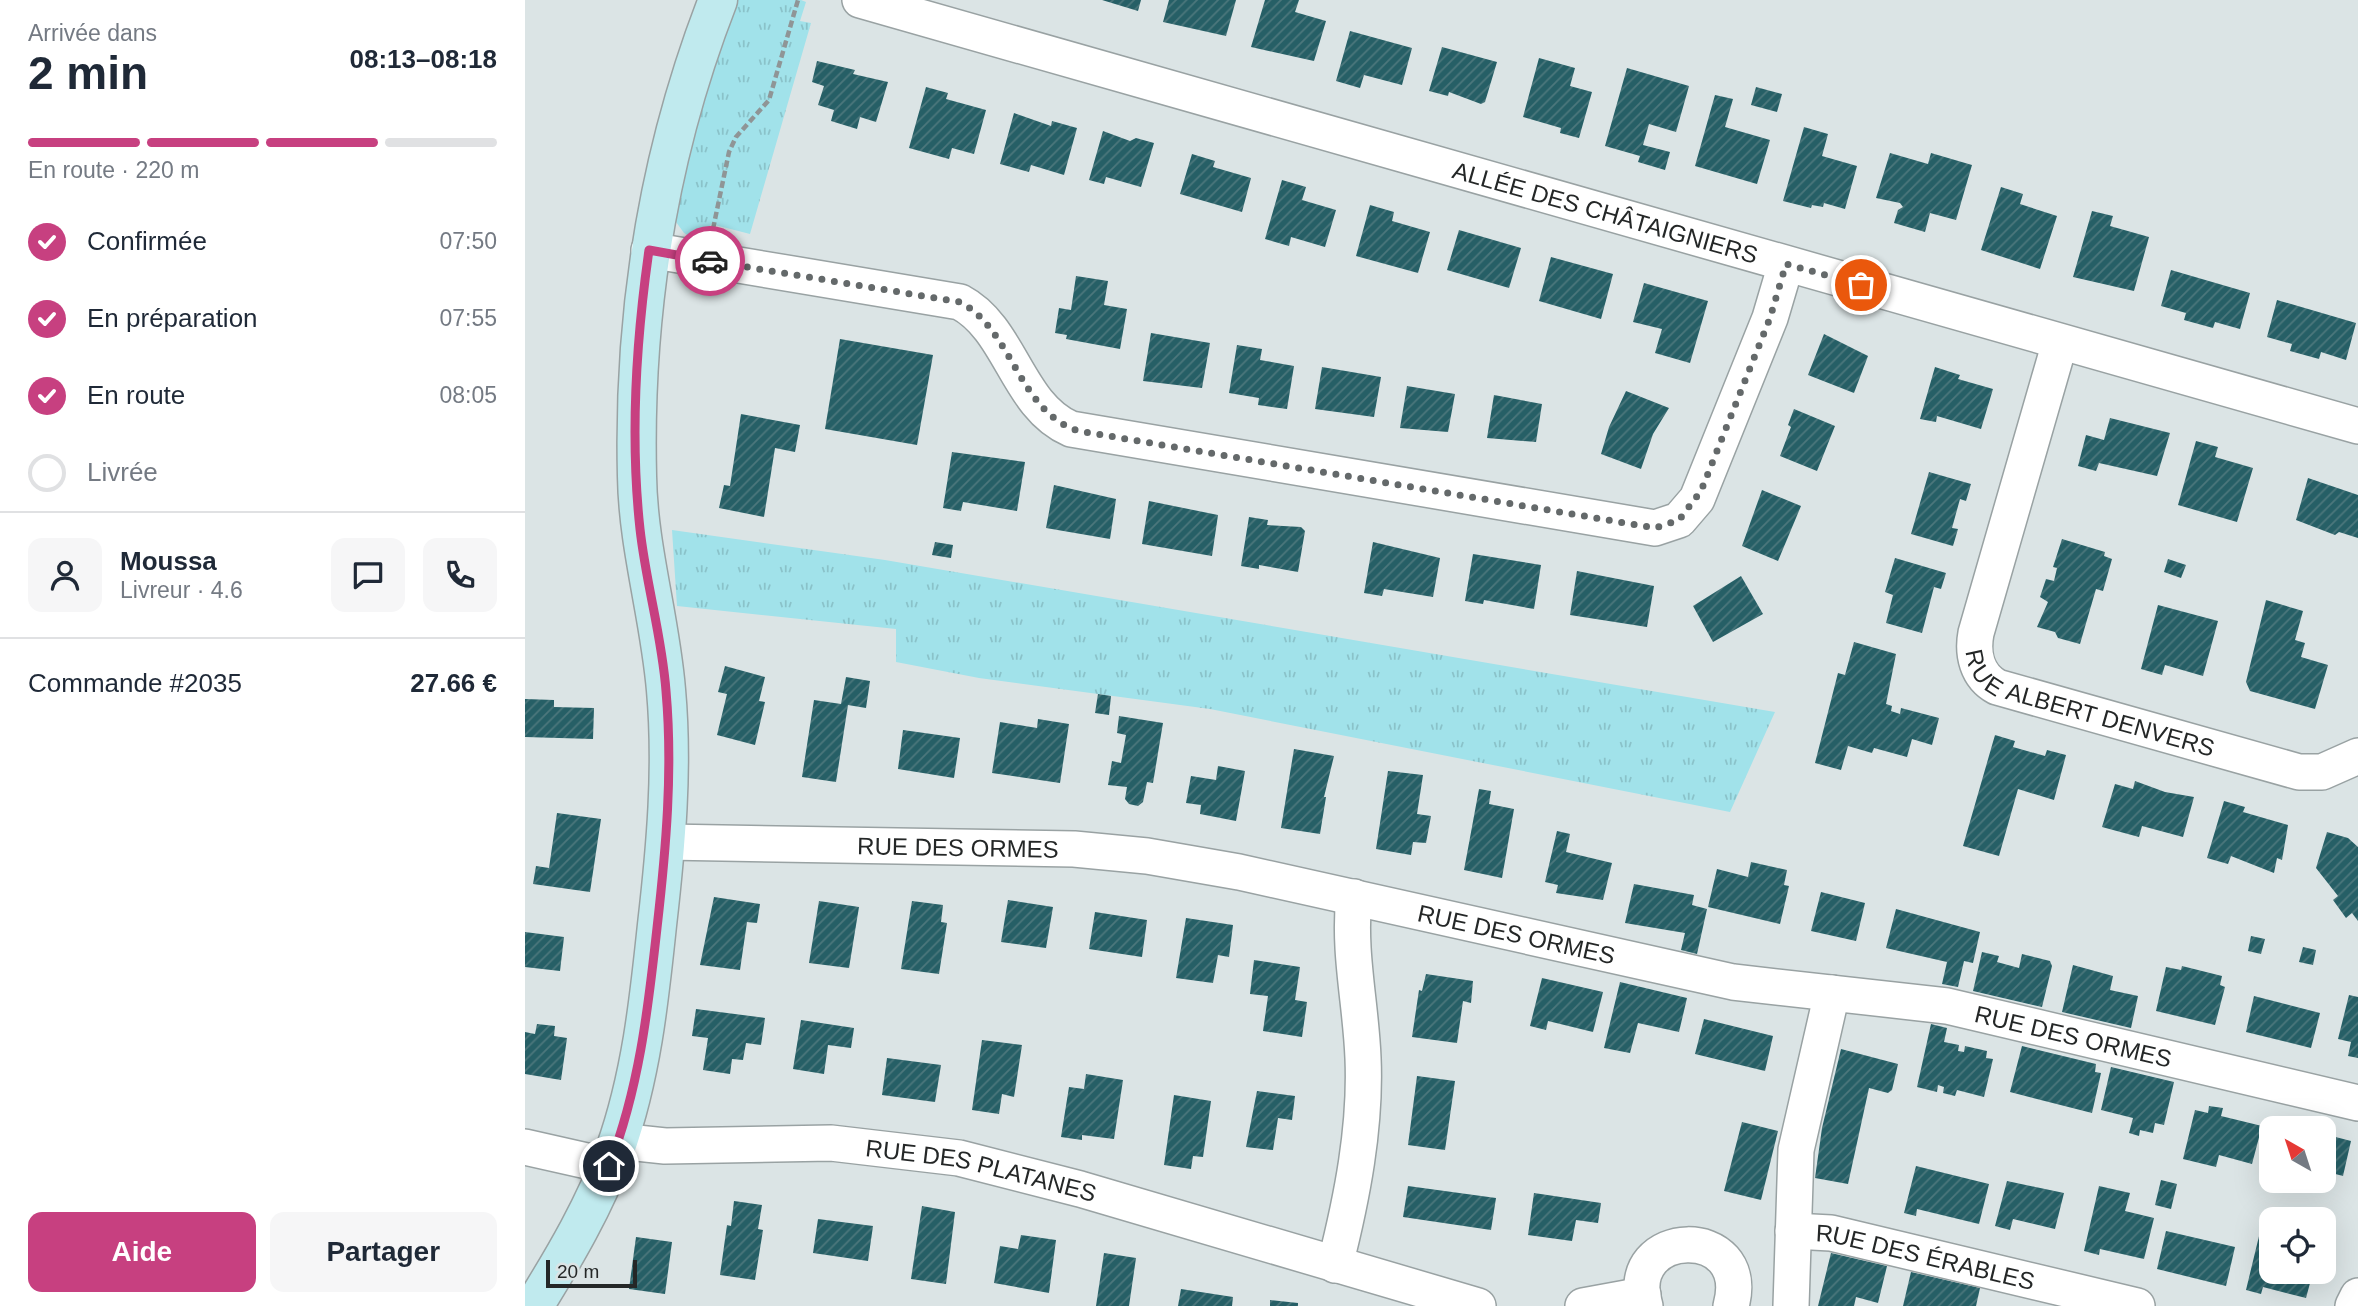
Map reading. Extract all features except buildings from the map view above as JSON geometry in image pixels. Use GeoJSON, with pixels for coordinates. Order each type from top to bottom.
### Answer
{"type":"FeatureCollection","features":[{"type":"Feature","properties":{"kind":"street"},"geometry":{"type":"LineString","coordinates":[[534,1306],[573,1240],[613,1153],[633,1092],[644,1039],[666,842],[666,692],[659,628],[642,543],[636,474],[637,385],[649,250],[676,123],[718,0]]}},
{"type":"Feature","properties":{"kind":"street","name":"ALLÉE DES CHÂTAIGNIERS"},"geometry":{"type":"LineString","coordinates":[[649,250],[960,302],[975,312],[988,326],[1046,412],[1064,426],[1079,431],[1655,528],[1679,520],[1701,491],[1770,318],[1786,264],[860,0]]}},
{"type":"Feature","properties":{"kind":"street"},"geometry":{"type":"LineString","coordinates":[[1786,264],[2358,426]]}},
{"type":"Feature","properties":{"kind":"street","name":"RUE ALBERT DENVERS"},"geometry":{"type":"LineString","coordinates":[[2060,342],[1976,632],[1974,649],[1981,672],[1997,687],[2299,772],[2322,772],[2358,755]]}},
{"type":"Feature","properties":{"kind":"street","name":"RUE DES ORMES"},"geometry":{"type":"LineString","coordinates":[[666,842],[1096,851],[1218,867],[1717,979],[1947,1006],[2358,1103]]}},
{"type":"Feature","properties":{"kind":"street"},"geometry":{"type":"LineString","coordinates":[[1335,1265],[1353,1191],[1362,1096],[1361,1024],[1351,935],[1354,897]]}},
{"type":"Feature","properties":{"kind":"street"},"geometry":{"type":"LineString","coordinates":[[1791,1306],[1794,1181],[1800,1128],[1832,993]]}},
{"type":"Feature","properties":{"kind":"street","name":"RUE DES PLATANES"},"geometry":{"type":"LineString","coordinates":[[525,1147],[585,1158],[665,1146],[831,1143],[958,1158],[1080,1189],[1478,1306]]}},
{"type":"Feature","properties":{"kind":"street","name":"RUE DES ÉRABLES"},"geometry":{"type":"LineString","coordinates":[[1793,1231],[1831,1233],[2137,1306]]}},
{"type":"Feature","properties":{"kind":"street"},"geometry":{"type":"LineString","coordinates":[[1583,1306],[1644,1300],[1645,1274],[1656,1257],[1673,1246],[1694,1244],[1713,1251],[1728,1266],[1734,1286],[1731,1306]]}},
{"type":"Feature","properties":{"kind":"street"},"geometry":{"type":"LineString","coordinates":[[2353,1306],[2358,1296]]}},
{"type":"Feature","properties":{"kind":"path"},"geometry":{"type":"LineString","coordinates":[[706,260],[729,152],[736,137],[769,100],[798,0]]}},
{"type":"Feature","properties":{"kind":"green space"},"geometry":{"type":"Polygon","coordinates":[[[731,0],[801,0],[806,2],[800,21],[811,23],[750,234],[711,224],[705,245],[684,233],[671,215],[731,0]]]}},
{"type":"Feature","properties":{"kind":"green space"},"geometry":{"type":"Polygon","coordinates":[[[672,530],[885,560],[1775,712],[1730,812],[1210,709],[979,678],[896,662],[896,629],[677,606],[672,530]]]}},
{"type":"Feature","properties":{"kind":"way so far"},"geometry":{"type":"LineString","coordinates":[[710,261],[944,297],[960,302],[975,312],[988,326],[1046,412],[1064,426],[1079,431],[1655,528],[1679,520],[1701,491],[1779,294],[1786,264],[1861,285]]}},
{"type":"Feature","properties":{"kind":"route"},"geometry":{"type":"LineString","coordinates":[[609,1166],[629,1108],[644,1039],[667,821],[669,734],[662,648],[644,558],[637,494],[637,385],[646,271],[649,250],[710,261]]}}]}
